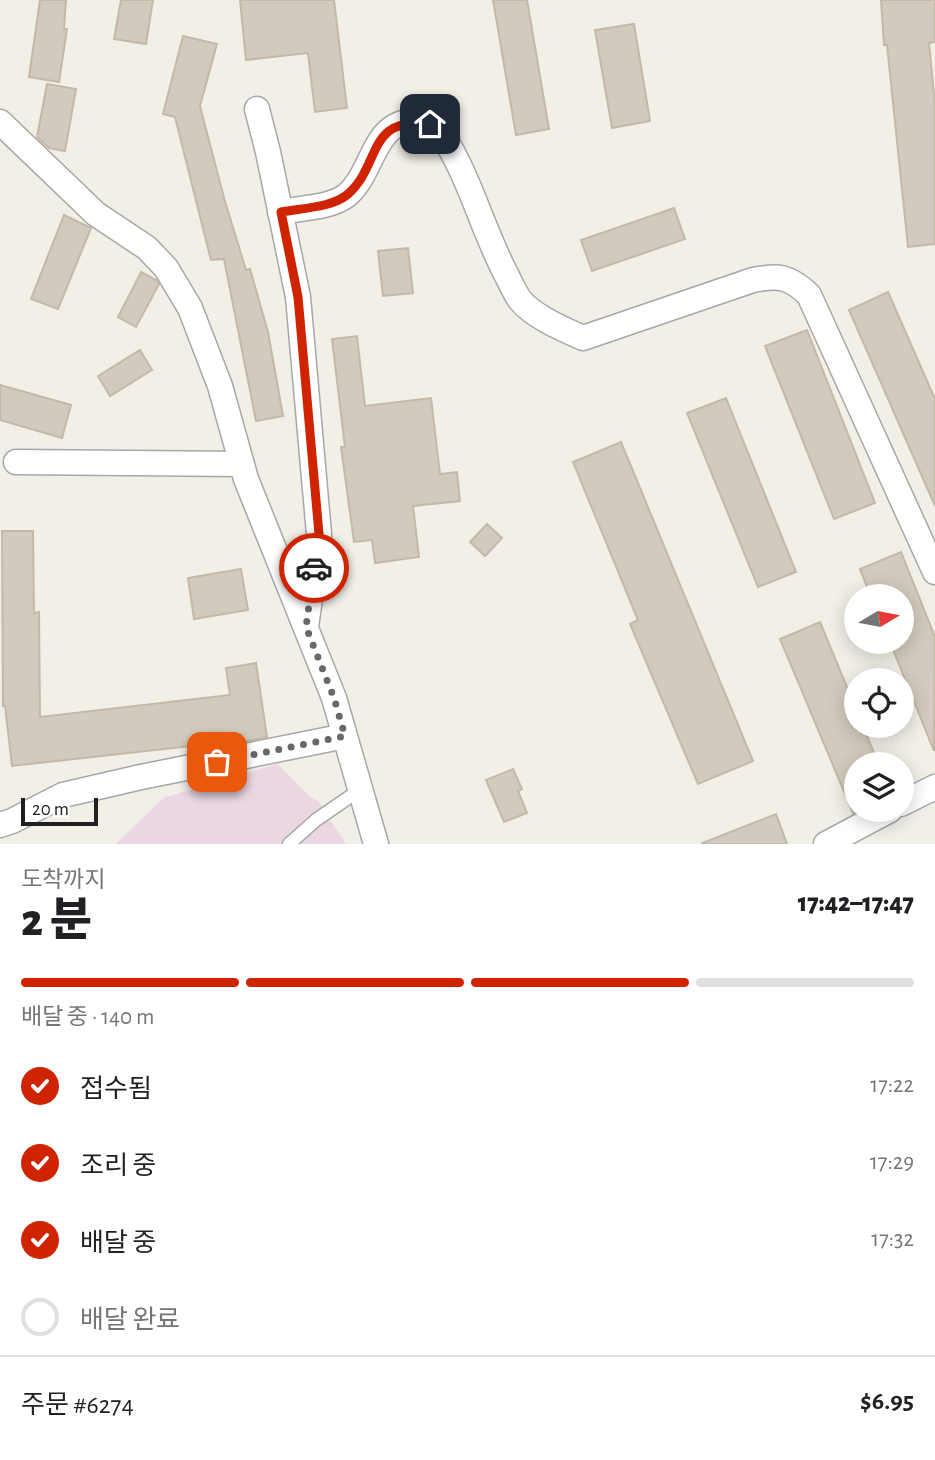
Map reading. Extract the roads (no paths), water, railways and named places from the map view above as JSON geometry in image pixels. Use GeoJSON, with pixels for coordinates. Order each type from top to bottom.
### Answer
{"type":"FeatureCollection","features":[{"type":"Feature","properties":{"kind":"street"},"geometry":{"type":"LineString","coordinates":[[257,109],[298,297],[319,534],[306,627]]}},
{"type":"Feature","properties":{"kind":"street"},"geometry":{"type":"LineString","coordinates":[[0,122],[96,214],[147,247],[166,268],[190,308],[215,373],[242,464],[334,698],[376,844]]}},
{"type":"Feature","properties":{"kind":"street"},"geometry":{"type":"LineString","coordinates":[[281,212],[335,202],[348,195],[380,140],[390,129],[402,123],[430,124],[442,133],[496,255],[520,301],[553,326],[583,338],[753,280],[775,276],[795,282],[809,295],[927,531],[935,572]]}},
{"type":"Feature","properties":{"kind":"street"},"geometry":{"type":"LineString","coordinates":[[16,462],[242,464]]}},
{"type":"Feature","properties":{"kind":"street"},"geometry":{"type":"LineString","coordinates":[[0,825],[63,796],[141,777],[345,736]]}},
{"type":"Feature","properties":{"kind":"street"},"geometry":{"type":"LineString","coordinates":[[914,798],[935,787]]}},
{"type":"Feature","properties":{"kind":"street"},"geometry":{"type":"LineString","coordinates":[[826,844],[867,822]]}},
{"type":"Feature","properties":{"kind":"lane"},"geometry":{"type":"LineString","coordinates":[[289,844],[316,820],[360,789]]}}]}
